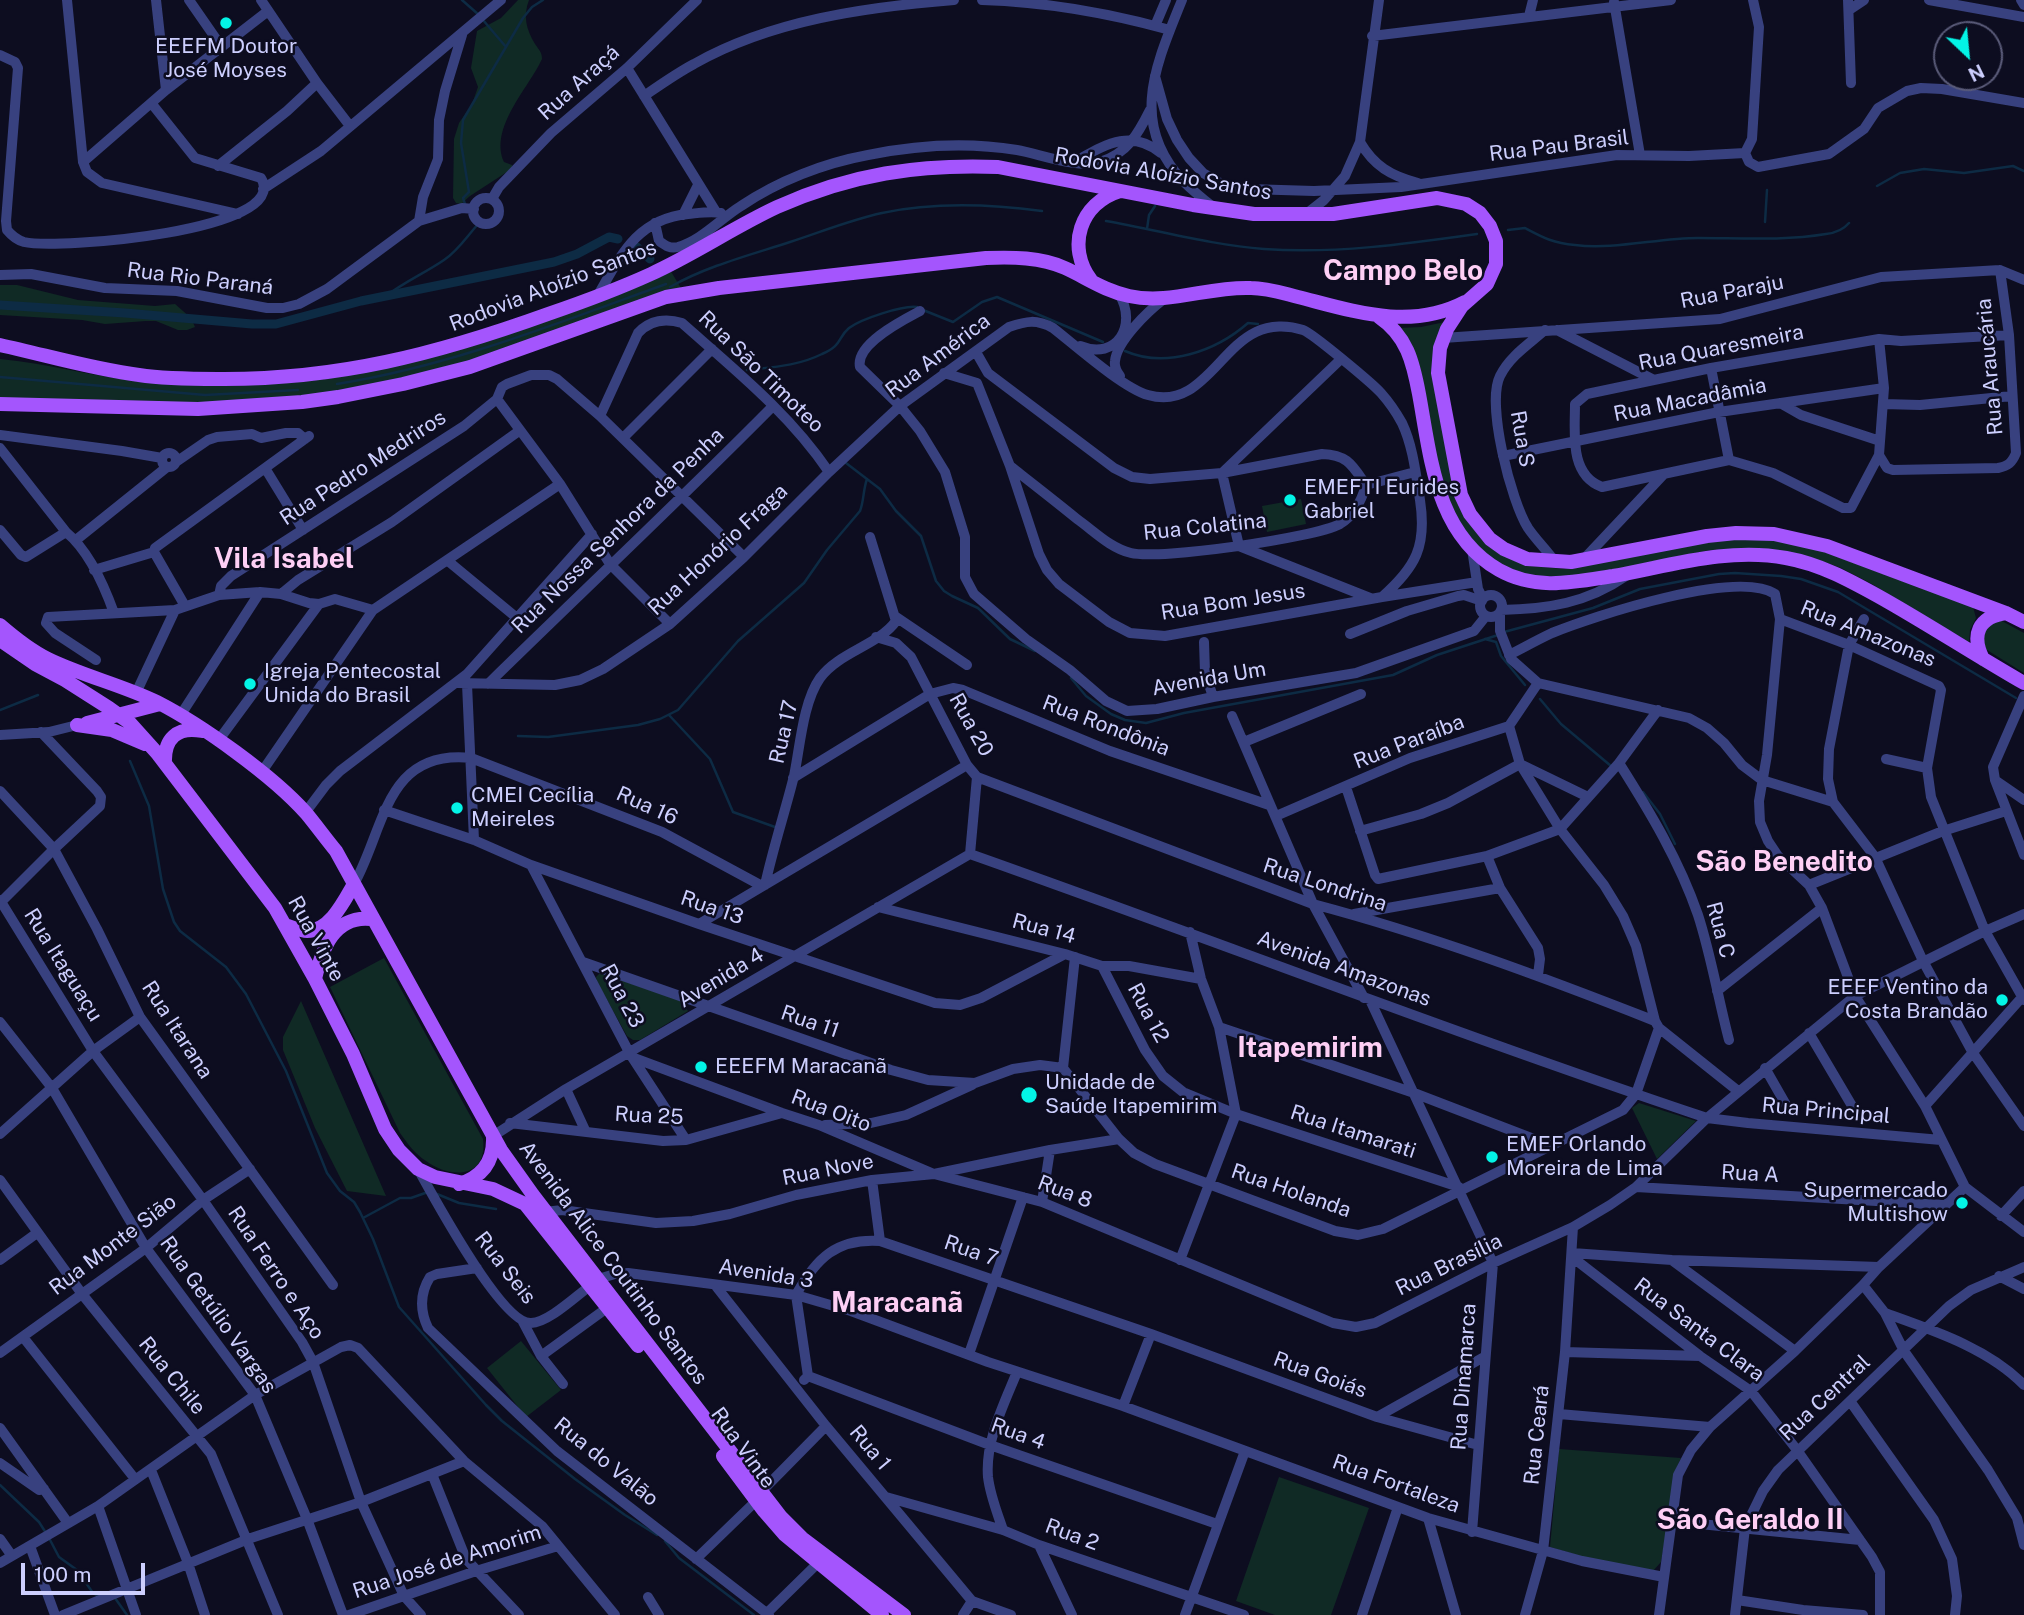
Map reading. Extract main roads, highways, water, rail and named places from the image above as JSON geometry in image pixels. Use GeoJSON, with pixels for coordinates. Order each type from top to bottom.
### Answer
{"type":"FeatureCollection","features":[{"type":"Feature","properties":{"kind":"main road","name":"Rodovia Aloízio Santos"},"geometry":{"type":"LineString","coordinates":[[0,347],[140,376],[188,379],[283,378],[372,366],[450,348],[652,274],[776,207],[837,183],[874,174],[937,167],[998,167],[1215,209],[1264,215],[1354,212],[1437,198],[1466,204],[1480,213],[1494,233],[1497,249],[1491,278],[1457,314],[1443,338],[1438,358],[1438,379],[1458,485],[1465,505],[1483,531],[1504,549],[1527,559],[1555,562],[1583,560],[1707,536],[1736,533],[1774,534],[1827,546],[2006,612],[2024,622]]}},
{"type":"Feature","properties":{"kind":"main road"},"geometry":{"type":"LineString","coordinates":[[1097,286],[1080,259],[1080,227],[1099,201],[1121,191]]}},
{"type":"Feature","properties":{"kind":"main road"},"geometry":{"type":"LineString","coordinates":[[0,404],[198,409],[338,397],[470,367],[666,298],[719,288],[986,258],[1011,257],[1048,263],[1063,267],[1097,286],[1119,293],[1164,299],[1215,290],[1257,288],[1378,316],[1409,318],[1430,315],[1469,300]]}},
{"type":"Feature","properties":{"kind":"main road"},"geometry":{"type":"LineString","coordinates":[[1378,316],[1400,336],[1411,358],[1439,493],[1451,522],[1472,550],[1500,570],[1513,577],[1564,584],[1716,556],[1767,555],[1804,562],[1851,580],[2024,683]]}},
{"type":"Feature","properties":{"kind":"main road"},"geometry":{"type":"LineString","coordinates":[[1983,659],[1976,642],[1978,633],[1990,618],[2006,612]]}},
{"type":"Feature","properties":{"kind":"main road","name":"Avenida Alice Coutinho Santos"},"geometry":{"type":"LineString","coordinates":[[0,625],[28,647],[49,659],[160,704],[180,716],[261,772],[305,813],[335,851],[510,1164],[594,1283],[759,1496],[794,1531],[904,1615]]}},
{"type":"Feature","properties":{"kind":"main road","name":"Rua Vinte"},"geometry":{"type":"LineString","coordinates":[[0,640],[35,664],[88,693],[140,733],[260,887],[285,925],[353,1054],[386,1129],[400,1150],[418,1169],[459,1184]]}},
{"type":"Feature","properties":{"kind":"main road"},"geometry":{"type":"LineString","coordinates":[[76,725],[88,712],[88,693]]}},
{"type":"Feature","properties":{"kind":"main road"},"geometry":{"type":"LineString","coordinates":[[76,725],[160,704]]}},
{"type":"Feature","properties":{"kind":"main road"},"geometry":{"type":"LineString","coordinates":[[76,725],[123,733],[141,741],[161,758],[169,741],[178,733],[190,729],[203,731]]}},
{"type":"Feature","properties":{"kind":"main road"},"geometry":{"type":"LineString","coordinates":[[285,925],[307,932],[322,926],[338,910],[354,884]]}},
{"type":"Feature","properties":{"kind":"main road"},"geometry":{"type":"LineString","coordinates":[[315,979],[323,948],[338,928],[354,920],[372,919]]}},
{"type":"Feature","properties":{"kind":"main road"},"geometry":{"type":"LineString","coordinates":[[459,1184],[479,1175],[486,1167],[491,1157],[493,1136]]}},
{"type":"Feature","properties":{"kind":"main road"},"geometry":{"type":"LineString","coordinates":[[459,1184],[493,1189],[525,1205],[594,1283]]}},
{"type":"Feature","properties":{"kind":"main road","name":"Rua Vinte"},"geometry":{"type":"LineString","coordinates":[[594,1283],[607,1308],[759,1496],[784,1534],[882,1615]]}},
{"type":"Feature","properties":{"kind":"waterway"},"geometry":{"type":"LineString","coordinates":[[462,0],[479,15]]}},
{"type":"Feature","properties":{"kind":"waterway"},"geometry":{"type":"LineString","coordinates":[[465,204],[463,198],[469,192],[461,143],[463,120],[523,18],[532,7],[543,0]]}},
{"type":"Feature","properties":{"kind":"waterway"},"geometry":{"type":"LineString","coordinates":[[483,20],[506,47]]}},
{"type":"Feature","properties":{"kind":"waterway"},"geometry":{"type":"LineString","coordinates":[[1877,186],[1900,173],[1924,169],[1964,173],[2013,166],[2024,171]]}},
{"type":"Feature","properties":{"kind":"waterway"},"geometry":{"type":"LineString","coordinates":[[1765,222],[1767,190]]}},
{"type":"Feature","properties":{"kind":"waterway"},"geometry":{"type":"LineString","coordinates":[[670,287],[729,262],[882,213],[962,205],[1042,211]]}},
{"type":"Feature","properties":{"kind":"waterway"},"geometry":{"type":"LineString","coordinates":[[1147,229],[1149,215],[1155,206]]}},
{"type":"Feature","properties":{"kind":"waterway"},"geometry":{"type":"LineString","coordinates":[[386,296],[454,252],[479,223],[471,212]]}},
{"type":"Feature","properties":{"kind":"waterway"},"geometry":{"type":"LineString","coordinates":[[1106,221],[1224,244],[1291,250],[1370,247],[1477,234]]}},
{"type":"Feature","properties":{"kind":"waterway"},"geometry":{"type":"LineString","coordinates":[[1508,230],[1525,228],[1561,243],[1605,246],[1683,239],[1810,236],[1836,232],[1849,223]]}},
{"type":"Feature","properties":{"kind":"waterway"},"geometry":{"type":"LineString","coordinates":[[0,305],[276,324],[361,301],[554,262],[577,254],[609,237],[618,239]]}},
{"type":"Feature","properties":{"kind":"waterway"},"geometry":{"type":"LineString","coordinates":[[637,247],[650,259]]}},
{"type":"Feature","properties":{"kind":"waterway"},"geometry":{"type":"LineString","coordinates":[[337,384],[463,355],[666,284]]}},
{"type":"Feature","properties":{"kind":"waterway"},"geometry":{"type":"LineString","coordinates":[[923,310],[953,322],[982,302],[997,297],[1103,342]]}},
{"type":"Feature","properties":{"kind":"waterway"},"geometry":{"type":"LineString","coordinates":[[747,370],[813,358],[833,348],[855,324],[892,310],[917,307]]}},
{"type":"Feature","properties":{"kind":"waterway"},"geometry":{"type":"LineString","coordinates":[[1125,351],[1157,358],[1190,354],[1221,342],[1248,323],[1258,324]]}},
{"type":"Feature","properties":{"kind":"waterway"},"geometry":{"type":"LineString","coordinates":[[0,377],[205,395],[298,390]]}},
{"type":"Feature","properties":{"kind":"waterway"},"geometry":{"type":"LineString","coordinates":[[846,463],[880,489],[896,511],[921,536],[936,581],[944,591],[978,608],[1010,639],[1035,651]]}},
{"type":"Feature","properties":{"kind":"waterway"},"geometry":{"type":"LineString","coordinates":[[518,736],[548,737],[638,725],[660,719],[678,710],[738,641],[804,583],[827,550],[860,511],[867,479]]}},
{"type":"Feature","properties":{"kind":"waterway"},"geometry":{"type":"LineString","coordinates":[[1504,632],[1593,608],[1640,589],[1719,574],[1781,576],[1801,579],[1838,592],[2016,698]]}},
{"type":"Feature","properties":{"kind":"waterway"},"geometry":{"type":"LineString","coordinates":[[1071,678],[1086,696],[1111,714],[1125,720],[1146,723],[1184,713],[1393,675],[1437,655],[1498,635]]}},
{"type":"Feature","properties":{"kind":"waterway"},"geometry":{"type":"LineString","coordinates":[[1485,639],[1496,642],[1501,656],[1525,685]]}},
{"type":"Feature","properties":{"kind":"waterway"},"geometry":{"type":"LineString","coordinates":[[0,710],[38,695]]}},
{"type":"Feature","properties":{"kind":"waterway"},"geometry":{"type":"LineString","coordinates":[[1540,699],[1561,724],[1611,766]]}},
{"type":"Feature","properties":{"kind":"waterway"},"geometry":{"type":"LineString","coordinates":[[669,715],[710,759],[733,812],[775,827]]}},
{"type":"Feature","properties":{"kind":"waterway"},"geometry":{"type":"LineString","coordinates":[[130,761],[149,806],[163,889],[174,922],[180,931],[226,967],[246,994],[286,1071],[327,1173],[360,1212],[399,1307],[502,1421],[575,1479],[657,1535]]}},
{"type":"Feature","properties":{"kind":"waterway"},"geometry":{"type":"LineString","coordinates":[[1643,792],[1660,814],[1675,844]]}},
{"type":"Feature","properties":{"kind":"waterway"},"geometry":{"type":"LineString","coordinates":[[363,1218],[400,1198],[411,1198],[428,1192]]}},
{"type":"Feature","properties":{"kind":"waterway"},"geometry":{"type":"LineString","coordinates":[[437,1194],[459,1203],[496,1209]]}},
{"type":"Feature","properties":{"kind":"waterway"},"geometry":{"type":"LineString","coordinates":[[0,1485],[39,1522],[46,1533]]}},
{"type":"Feature","properties":{"kind":"waterway"},"geometry":{"type":"LineString","coordinates":[[49,1538],[59,1557],[77,1570],[98,1596]]}},
{"type":"Feature","properties":{"kind":"waterway"},"geometry":{"type":"LineString","coordinates":[[665,1541],[679,1558],[754,1615]]}},
{"type":"Feature","properties":{"kind":"waterway"},"geometry":{"type":"LineString","coordinates":[[115,1598],[127,1615]]}},
{"type":"Feature","properties":{"kind":"place","name":"EEEFM Doutor José Moyses"},"geometry":{"type":"Point","coordinates":[226,23]}},
{"type":"Feature","properties":{"kind":"place","name":"EMEFTI Eurides Gabriel"},"geometry":{"type":"Point","coordinates":[1290,500]}},
{"type":"Feature","properties":{"kind":"place","name":"Igreja Pentecostal Unida do Brasil"},"geometry":{"type":"Point","coordinates":[250,684]}},
{"type":"Feature","properties":{"kind":"place","name":"CMEI Cecília Meireles"},"geometry":{"type":"Point","coordinates":[457,808]}},
{"type":"Feature","properties":{"kind":"place","name":"EEEF Ventino da Costa Brandão"},"geometry":{"type":"Point","coordinates":[2002,1000]}},
{"type":"Feature","properties":{"kind":"place","name":"EEEFM Maracanã"},"geometry":{"type":"Point","coordinates":[701,1067]}},
{"type":"Feature","properties":{"kind":"place","name":"Unidade de Saúde Itapemirim"},"geometry":{"type":"Point","coordinates":[1029,1095]}},
{"type":"Feature","properties":{"kind":"place","name":"EMEF Orlando Moreira de Lima"},"geometry":{"type":"Point","coordinates":[1492,1157]}},
{"type":"Feature","properties":{"kind":"place","name":"Supermercado Multishow"},"geometry":{"type":"Point","coordinates":[1962,1203]}},
{"type":"Feature","properties":{"kind":"district","name":"Campo Belo"},"geometry":{"type":"Point","coordinates":[1403,271]}},
{"type":"Feature","properties":{"kind":"district","name":"Vila Isabel"},"geometry":{"type":"Point","coordinates":[284,559]}},
{"type":"Feature","properties":{"kind":"district","name":"São Benedito"},"geometry":{"type":"Point","coordinates":[1784,862]}},
{"type":"Feature","properties":{"kind":"district","name":"Itapemirim"},"geometry":{"type":"Point","coordinates":[1310,1048]}},
{"type":"Feature","properties":{"kind":"district","name":"Maracanã"},"geometry":{"type":"Point","coordinates":[897,1303]}},
{"type":"Feature","properties":{"kind":"district","name":"São Geraldo II"},"geometry":{"type":"Point","coordinates":[1750,1520]}}]}
